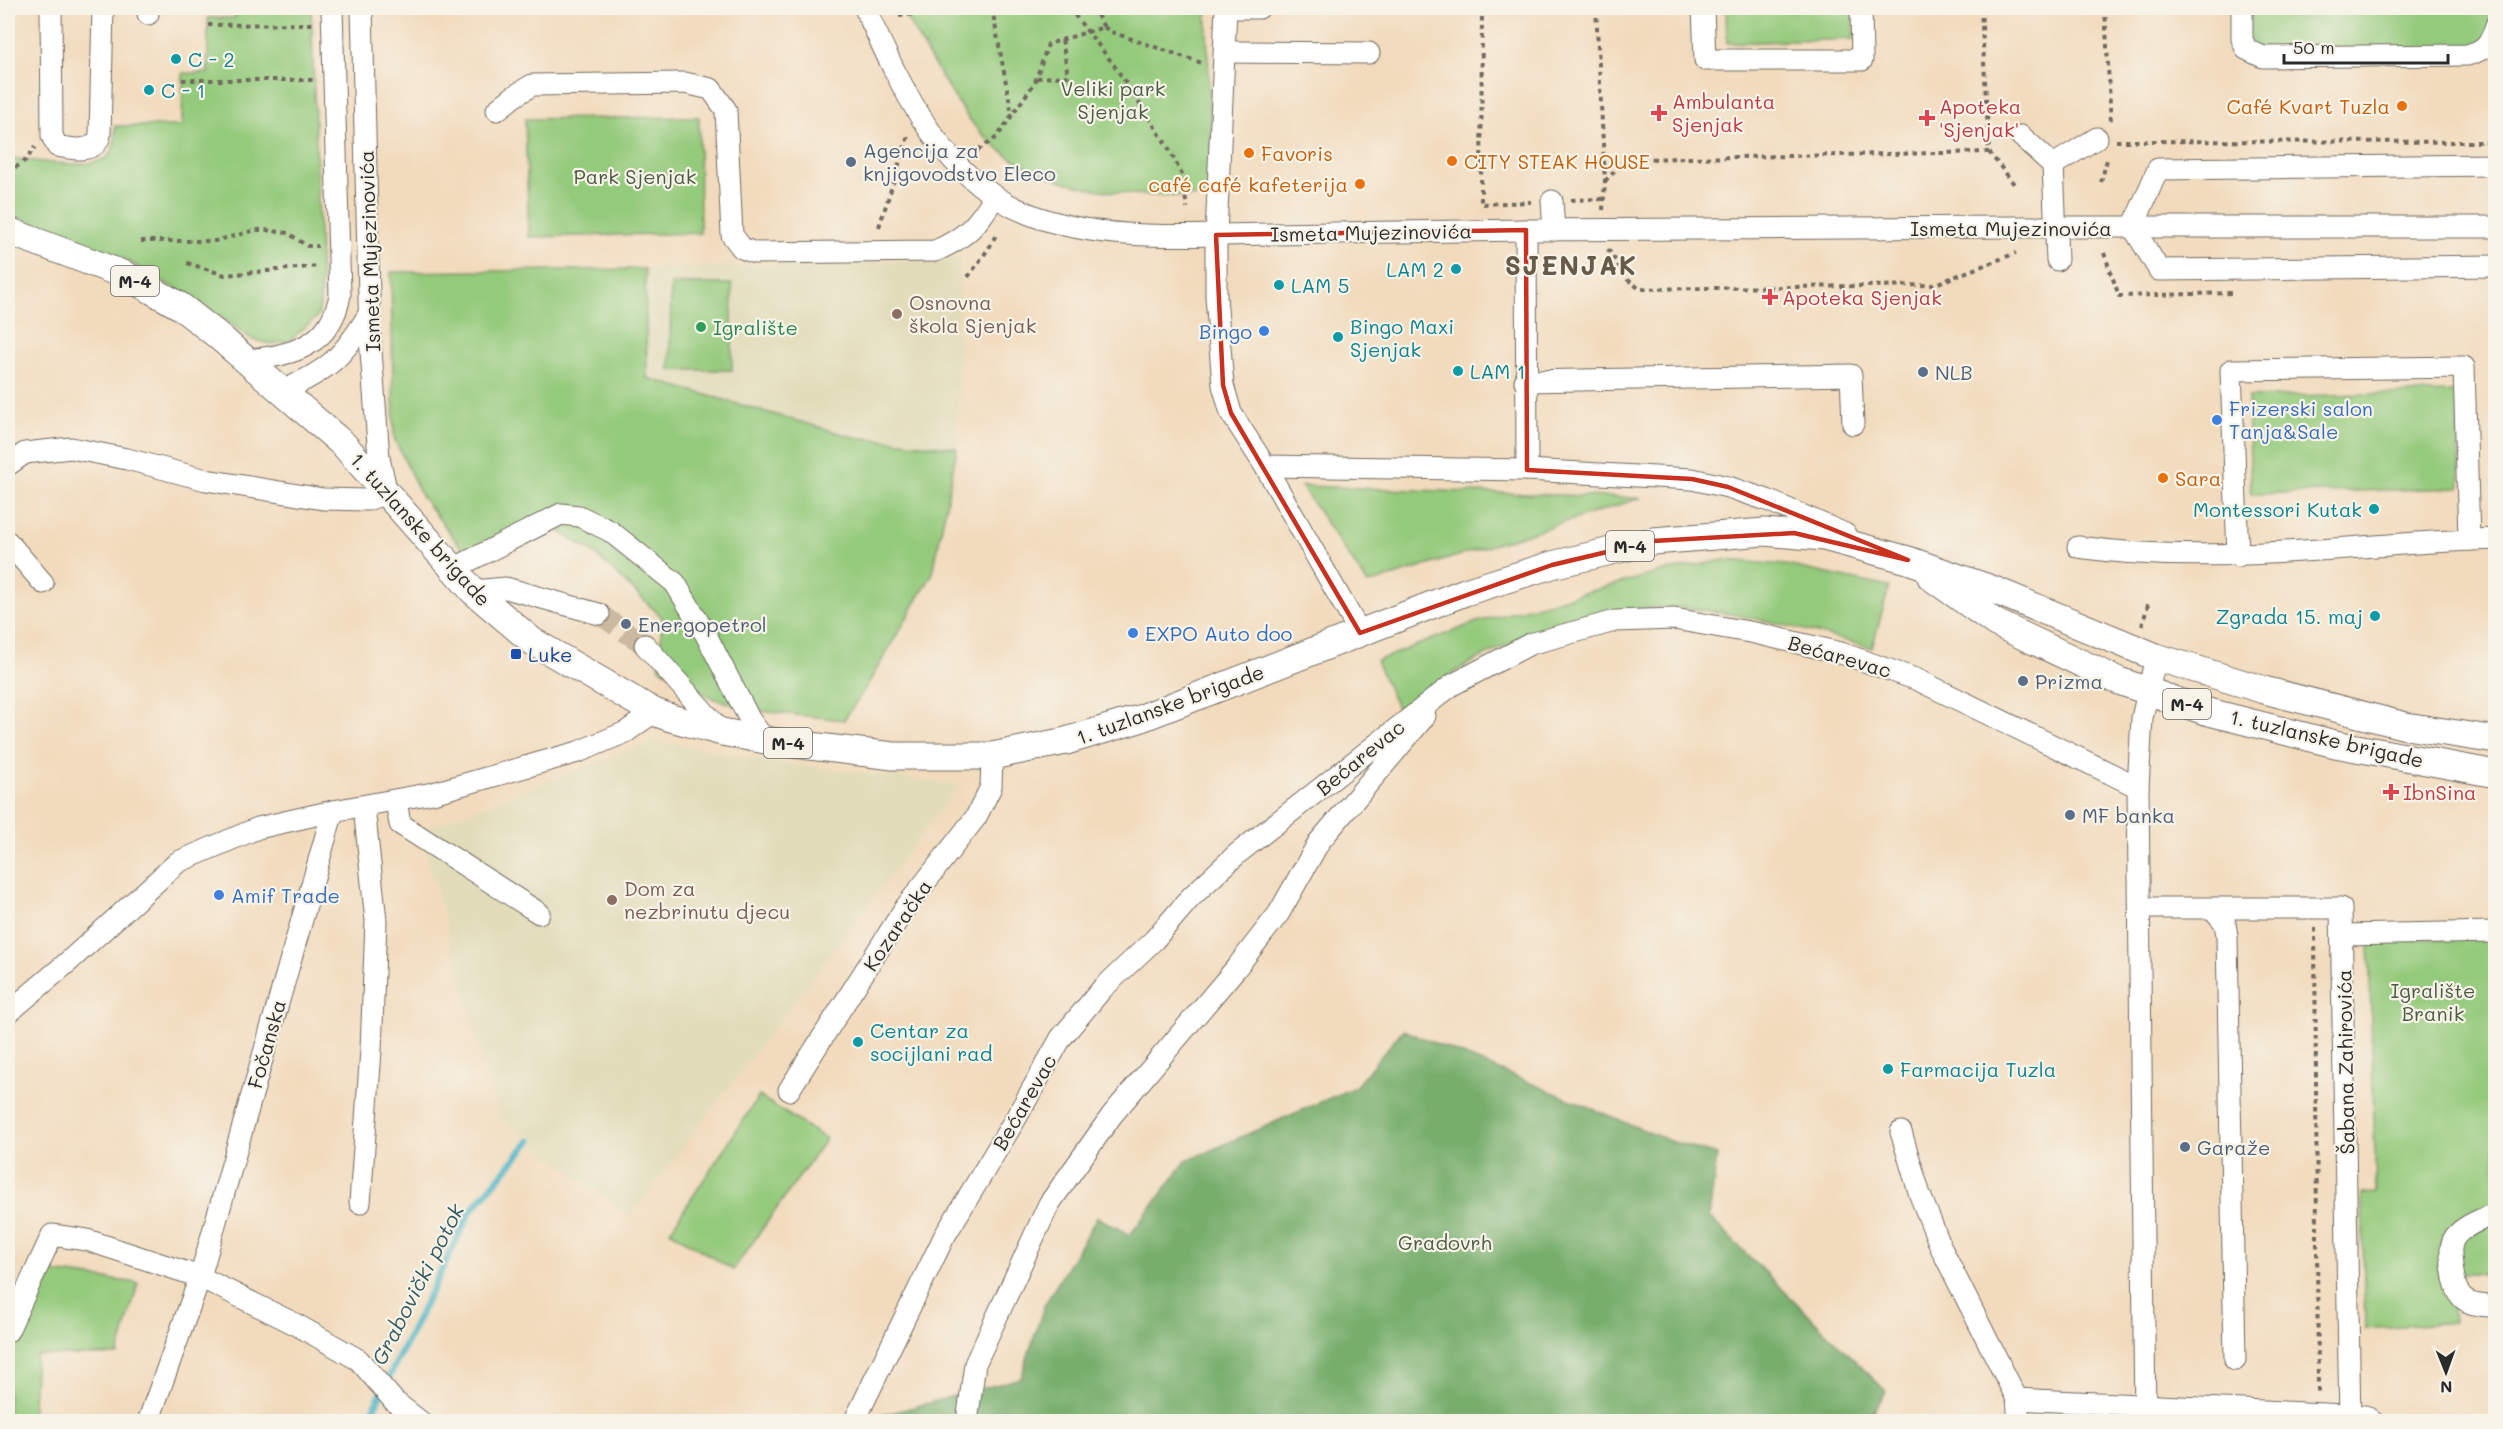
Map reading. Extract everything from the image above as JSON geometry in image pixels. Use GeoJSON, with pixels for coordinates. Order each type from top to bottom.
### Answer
{"type":"FeatureCollection","features":[{"type":"Feature","properties":{"kind":"main road","name":"1. tuzlanske brigade"},"geometry":{"type":"LineString","coordinates":[[8,231],[125,274],[180,306],[344,446],[473,591],[532,641],[654,711],[722,732],[893,756],[992,756],[1065,741],[1139,719],[1465,592],[1552,565],[1653,541],[1764,532],[1824,537],[1908,560],[1994,590],[2156,657],[2265,690],[2406,726],[2496,740]]}},
{"type":"Feature","properties":{"kind":"main road","name":"1. tuzlanske brigade"},"geometry":{"type":"LineString","coordinates":[[1908,560],[1996,623],[2119,681],[2205,711],[2335,744],[2496,774]]}},
{"type":"Feature","properties":{"kind":"street"},"geometry":{"type":"LineString","coordinates":[[51,8],[52,136],[57,146],[81,149],[94,146],[99,141],[100,135],[103,8]]}},
{"type":"Feature","properties":{"kind":"street","name":"Ismeta Mujezinovića"},"geometry":{"type":"LineString","coordinates":[[246,360],[292,353],[322,335],[337,313],[340,295],[332,8]]}},
{"type":"Feature","properties":{"kind":"street","name":"Ismeta Mujezinovića"},"geometry":{"type":"LineString","coordinates":[[362,8],[369,314],[379,458],[387,493]]}},
{"type":"Feature","properties":{"kind":"street","name":"Ismeta Mujezinovića"},"geometry":{"type":"LineString","coordinates":[[865,8],[892,68],[920,118],[950,155],[977,183],[995,196],[1027,213],[1091,230],[1216,235],[1526,230],[2496,227]]}},
{"type":"Feature","properties":{"kind":"street"},"geometry":{"type":"LineString","coordinates":[[1259,8],[1226,8],[1216,235],[1216,296],[1222,385],[1231,413],[1265,466],[1360,633]]}},
{"type":"Feature","properties":{"kind":"street"},"geometry":{"type":"LineString","coordinates":[[1703,8],[1704,60],[1862,60],[1861,8]]}},
{"type":"Feature","properties":{"kind":"street"},"geometry":{"type":"LineString","coordinates":[[2242,8],[2242,39],[2246,49],[2263,57],[2467,55],[2480,52],[2486,46],[2492,39],[2496,25]]}},
{"type":"Feature","properties":{"kind":"street"},"geometry":{"type":"LineString","coordinates":[[2495,8],[2496,18]]}},
{"type":"Feature","properties":{"kind":"street"},"geometry":{"type":"LineString","coordinates":[[1225,52],[1369,53]]}},
{"type":"Feature","properties":{"kind":"street"},"geometry":{"type":"LineString","coordinates":[[498,110],[532,85],[686,83],[711,89],[726,110],[732,235],[742,248],[756,253],[935,251],[957,242],[995,196]]}},
{"type":"Feature","properties":{"kind":"street"},"geometry":{"type":"LineString","coordinates":[[2021,136],[2053,165],[2057,260]]}},
{"type":"Feature","properties":{"kind":"street"},"geometry":{"type":"LineString","coordinates":[[2053,165],[2107,140]]}},
{"type":"Feature","properties":{"kind":"street"},"geometry":{"type":"LineString","coordinates":[[2496,165],[2158,169],[2133,227],[2159,270],[2496,266]]}},
{"type":"Feature","properties":{"kind":"street"},"geometry":{"type":"LineString","coordinates":[[1552,201],[1554,230]]}},
{"type":"Feature","properties":{"kind":"street"},"geometry":{"type":"LineString","coordinates":[[1526,230],[1527,470]]}},
{"type":"Feature","properties":{"kind":"street"},"geometry":{"type":"LineString","coordinates":[[282,391],[313,377],[336,360],[351,345],[369,314]]}},
{"type":"Feature","properties":{"kind":"street"},"geometry":{"type":"LineString","coordinates":[[2238,556],[2231,370],[2464,367],[2469,540]]}},
{"type":"Feature","properties":{"kind":"street"},"geometry":{"type":"LineString","coordinates":[[1525,381],[1851,375],[1853,424]]}},
{"type":"Feature","properties":{"kind":"street"},"geometry":{"type":"LineString","coordinates":[[8,465],[25,453],[71,448],[127,459],[206,480],[323,499],[367,500],[387,493]]}},
{"type":"Feature","properties":{"kind":"street"},"geometry":{"type":"LineString","coordinates":[[1265,466],[1527,470],[1692,479],[1728,487],[1767,500],[1908,560]]}},
{"type":"Feature","properties":{"kind":"street"},"geometry":{"type":"LineString","coordinates":[[453,569],[561,514],[579,516],[610,531],[675,582],[705,633],[750,720],[764,739]]}},
{"type":"Feature","properties":{"kind":"street"},"geometry":{"type":"LineString","coordinates":[[2078,548],[2126,554],[2238,556],[2496,539]]}},
{"type":"Feature","properties":{"kind":"street"},"geometry":{"type":"LineString","coordinates":[[8,542],[43,583]]}},
{"type":"Feature","properties":{"kind":"street"},"geometry":{"type":"LineString","coordinates":[[473,591],[506,588],[599,614]]}},
{"type":"Feature","properties":{"kind":"street","name":"Bećarevac"},"geometry":{"type":"LineString","coordinates":[[854,1422],[944,1237],[1061,1038],[1102,989],[1154,940],[1191,897],[1237,854],[1452,684],[1530,644],[1615,621],[1674,619],[1755,633],[1841,653],[1918,680],[2138,787]]}},
{"type":"Feature","properties":{"kind":"street"},"geometry":{"type":"LineString","coordinates":[[645,645],[722,732]]}},
{"type":"Feature","properties":{"kind":"street"},"geometry":{"type":"LineString","coordinates":[[2145,1414],[2138,787],[2142,718],[2156,657]]}},
{"type":"Feature","properties":{"kind":"street"},"geometry":{"type":"LineString","coordinates":[[967,1422],[975,1364],[1049,1204],[1112,1115],[1237,967],[1279,913],[1319,842],[1452,684]]}},
{"type":"Feature","properties":{"kind":"street"},"geometry":{"type":"LineString","coordinates":[[8,1013],[178,862],[258,828],[333,811],[434,793],[578,752],[626,732],[654,711]]}},
{"type":"Feature","properties":{"kind":"street","name":"Kozaračka"},"geometry":{"type":"LineString","coordinates":[[789,1090],[905,908],[976,818],[991,787],[992,756]]}},
{"type":"Feature","properties":{"kind":"street"},"geometry":{"type":"LineString","coordinates":[[396,801],[400,824],[539,913]]}},
{"type":"Feature","properties":{"kind":"street"},"geometry":{"type":"LineString","coordinates":[[360,1203],[371,1050],[376,921],[364,807]]}},
{"type":"Feature","properties":{"kind":"street","name":"Fočanska"},"geometry":{"type":"LineString","coordinates":[[148,1422],[200,1277],[333,811]]}},
{"type":"Feature","properties":{"kind":"street","name":"Šabana Zahirovića"},"geometry":{"type":"LineString","coordinates":[[2140,908],[2341,909],[2350,1419]]}},
{"type":"Feature","properties":{"kind":"street"},"geometry":{"type":"LineString","coordinates":[[2213,909],[2225,923],[2227,936],[2235,1360]]}},
{"type":"Feature","properties":{"kind":"street"},"geometry":{"type":"LineString","coordinates":[[2343,935],[2496,932]]}},
{"type":"Feature","properties":{"kind":"street"},"geometry":{"type":"LineString","coordinates":[[1901,1132],[1920,1195],[1942,1250],[2017,1399],[2019,1422]]}},
{"type":"Feature","properties":{"kind":"street"},"geometry":{"type":"LineString","coordinates":[[2496,1213],[2460,1231],[2453,1240],[2451,1249],[2455,1286],[2460,1296],[2474,1305],[2496,1306]]}},
{"type":"Feature","properties":{"kind":"street"},"geometry":{"type":"LineString","coordinates":[[8,1330],[52,1235],[87,1240],[200,1277],[297,1325],[359,1360],[394,1401],[421,1422]]}},
{"type":"Feature","properties":{"kind":"street"},"geometry":{"type":"LineString","coordinates":[[2017,1399],[2145,1414],[2350,1419],[2365,1416],[2373,1422]]}},
{"type":"Feature","properties":{"kind":"path"},"geometry":{"type":"LineString","coordinates":[[899,16],[959,8]]}},
{"type":"Feature","properties":{"kind":"path"},"geometry":{"type":"LineString","coordinates":[[992,8],[1012,115]]}},
{"type":"Feature","properties":{"kind":"path"},"geometry":{"type":"LineString","coordinates":[[1069,8],[1114,65],[1168,147],[1182,175],[1187,208]]}},
{"type":"Feature","properties":{"kind":"path"},"geometry":{"type":"LineString","coordinates":[[1093,8],[1104,27],[1207,65]]}},
{"type":"Feature","properties":{"kind":"path"},"geometry":{"type":"LineString","coordinates":[[1481,204],[1482,8]]}},
{"type":"Feature","properties":{"kind":"path"},"geometry":{"type":"LineString","coordinates":[[1596,8],[1604,199]]}},
{"type":"Feature","properties":{"kind":"path"},"geometry":{"type":"LineString","coordinates":[[1981,8],[1989,152],[2014,184]]}},
{"type":"Feature","properties":{"kind":"path"},"geometry":{"type":"LineString","coordinates":[[2101,182],[2107,140],[2105,8]]}},
{"type":"Feature","properties":{"kind":"path"},"geometry":{"type":"LineString","coordinates":[[208,25],[317,24]]}},
{"type":"Feature","properties":{"kind":"path"},"geometry":{"type":"LineString","coordinates":[[978,150],[997,137],[1012,115],[1036,78],[1048,44],[1104,27]]}},
{"type":"Feature","properties":{"kind":"path"},"geometry":{"type":"LineString","coordinates":[[1036,78],[1068,76],[1062,39]]}},
{"type":"Feature","properties":{"kind":"path"},"geometry":{"type":"LineString","coordinates":[[182,80],[319,80]]}},
{"type":"Feature","properties":{"kind":"path"},"geometry":{"type":"LineString","coordinates":[[879,227],[909,130]]}},
{"type":"Feature","properties":{"kind":"path"},"geometry":{"type":"LineString","coordinates":[[2107,140],[2496,141]]}},
{"type":"Feature","properties":{"kind":"path"},"geometry":{"type":"LineString","coordinates":[[8,173],[26,160],[36,145]]}},
{"type":"Feature","properties":{"kind":"path"},"geometry":{"type":"LineString","coordinates":[[1605,182],[1619,167],[1638,159],[1989,152]]}},
{"type":"Feature","properties":{"kind":"path"},"geometry":{"type":"LineString","coordinates":[[141,241],[215,241],[256,230],[266,230],[288,234],[307,246],[323,246]]}},
{"type":"Feature","properties":{"kind":"path"},"geometry":{"type":"LineString","coordinates":[[1602,240],[1628,280],[1640,289],[1933,285],[2016,254]]}},
{"type":"Feature","properties":{"kind":"path"},"geometry":{"type":"LineString","coordinates":[[2104,253],[2119,296]]}},
{"type":"Feature","properties":{"kind":"path"},"geometry":{"type":"LineString","coordinates":[[187,263],[225,275],[324,266]]}},
{"type":"Feature","properties":{"kind":"path"},"geometry":{"type":"LineString","coordinates":[[2139,636],[2149,601]]}},
{"type":"Feature","properties":{"kind":"path"},"geometry":{"type":"LineString","coordinates":[[2314,920],[2318,1402]]}},
{"type":"Feature","properties":{"kind":"highlighted area"},"geometry":{"type":"Polygon","coordinates":[[[1526,230],[1527,470],[1692,479],[1728,487],[1908,560],[1794,533],[1653,541],[1552,565],[1360,633],[1231,413],[1223,385],[1216,235],[1526,230]]]}},
{"type":"Feature","properties":{"kind":"shaded area"},"geometry":{"type":"Polygon","coordinates":[[[960,258],[957,448],[853,437],[646,378],[645,269],[960,258]]]}},
{"type":"Feature","properties":{"kind":"shaded area"},"geometry":{"type":"Polygon","coordinates":[[[655,741],[783,763],[959,785],[630,1217],[499,1118],[420,830],[655,741]]]}},
{"type":"Feature","properties":{"kind":"green space"},"geometry":{"type":"Polygon","coordinates":[[[235,8],[311,8],[321,283],[319,315],[289,341],[272,344],[253,340],[194,299],[117,255],[8,214],[8,159],[64,164],[93,162],[104,159],[113,150],[115,126],[182,126],[183,73],[208,73],[208,18],[235,18],[235,8]]]}},
{"type":"Feature","properties":{"kind":"green space","name":"Veliki park Sjenjak"},"geometry":{"type":"Polygon","coordinates":[[[900,8],[1206,8],[1214,197],[1114,192],[1050,177],[1020,164],[994,145],[960,107],[900,8]]]}},
{"type":"Feature","properties":{"kind":"green space"},"geometry":{"type":"Polygon","coordinates":[[[1726,8],[1853,8],[1854,39],[1727,43],[1726,8]]]}},
{"type":"Feature","properties":{"kind":"green space"},"geometry":{"type":"Polygon","coordinates":[[[2242,8],[2495,8],[2495,25],[2480,52],[2253,53],[2242,8]]]}},
{"type":"Feature","properties":{"kind":"green space","name":"Park Sjenjak"},"geometry":{"type":"Polygon","coordinates":[[[699,117],[700,233],[529,237],[525,119],[699,117]]]}},
{"type":"Feature","properties":{"kind":"green space"},"geometry":{"type":"Polygon","coordinates":[[[645,269],[647,378],[853,437],[957,448],[933,573],[868,684],[844,720],[750,710],[712,698],[659,667],[662,617],[593,552],[542,521],[468,556],[422,497],[394,438],[391,272],[645,269]]]}},
{"type":"Feature","properties":{"kind":"green space","name":"Igralište"},"geometry":{"type":"Polygon","coordinates":[[[671,284],[732,284],[732,370],[670,370],[671,284]]]}},
{"type":"Feature","properties":{"kind":"green space"},"geometry":{"type":"Polygon","coordinates":[[[2457,392],[2460,488],[2251,494],[2248,397],[2457,392]]]}},
{"type":"Feature","properties":{"kind":"green space"},"geometry":{"type":"Polygon","coordinates":[[[1301,486],[1641,498],[1368,584],[1301,486]]]}},
{"type":"Feature","properties":{"kind":"green space"},"geometry":{"type":"Polygon","coordinates":[[[1725,560],[1786,565],[1889,587],[1872,648],[1802,629],[1732,614],[1685,608],[1629,610],[1568,624],[1508,645],[1458,670],[1399,712],[1376,661],[1477,622],[1668,570],[1725,560]]]}},
{"type":"Feature","properties":{"kind":"green space","name":"Igralište Branik"},"geometry":{"type":"Polygon","coordinates":[[[2495,937],[2495,1274],[2450,1274],[2454,1322],[2365,1329],[2362,1194],[2376,1193],[2369,941],[2495,937]]]}},
{"type":"Feature","properties":{"kind":"green space","name":"Gradovrh"},"geometry":{"type":"Polygon","coordinates":[[[1403,1030],[1670,1141],[1717,1155],[1709,1217],[1886,1391],[1867,1422],[886,1422],[877,1417],[1021,1378],[1044,1306],[1097,1217],[1130,1235],[1186,1161],[1355,1087],[1403,1030]]]}},
{"type":"Feature","properties":{"kind":"green space"},"geometry":{"type":"Polygon","coordinates":[[[759,1096],[826,1139],[733,1270],[670,1231],[759,1096]]]}},
{"type":"Feature","properties":{"kind":"green space"},"geometry":{"type":"Polygon","coordinates":[[[36,1270],[138,1283],[118,1355],[36,1355],[32,1421],[8,1421],[8,1348],[36,1270]]]}},
{"type":"Feature","properties":{"kind":"waterway","name":"Grabovički potok"},"geometry":{"type":"LineString","coordinates":[[367,1422],[470,1212],[530,1141]]}},
{"type":"Feature","properties":{"kind":"tunnel"},"geometry":{"type":"LineString","coordinates":[[599,614],[645,645]]}},
{"type":"Feature","properties":{"kind":"place","name":"C - 2"},"geometry":{"type":"Point","coordinates":[176,59]}},
{"type":"Feature","properties":{"kind":"place","name":"C - 1"},"geometry":{"type":"Point","coordinates":[149,90]}},
{"type":"Feature","properties":{"kind":"place","name":"Café Kvart Tuzla"},"geometry":{"type":"Point","coordinates":[2402,106]}},
{"type":"Feature","properties":{"kind":"place","name":"Ambulanta Sjenjak"},"geometry":{"type":"Point","coordinates":[1659,113]}},
{"type":"Feature","properties":{"kind":"place","name":"Apoteka 'Sjenjak'"},"geometry":{"type":"Point","coordinates":[1927,118]}},
{"type":"Feature","properties":{"kind":"place","name":"Favoris"},"geometry":{"type":"Point","coordinates":[1249,153]}},
{"type":"Feature","properties":{"kind":"place","name":"CITY STEAK HOUSE"},"geometry":{"type":"Point","coordinates":[1452,161]}},
{"type":"Feature","properties":{"kind":"place","name":"Agencija za knjigovodstvo Eleco"},"geometry":{"type":"Point","coordinates":[851,162]}},
{"type":"Feature","properties":{"kind":"place","name":"café café kafeterija"},"geometry":{"type":"Point","coordinates":[1360,184]}},
{"type":"Feature","properties":{"kind":"place","name":"LAM 2"},"geometry":{"type":"Point","coordinates":[1456,269]}},
{"type":"Feature","properties":{"kind":"place","name":"LAM 5"},"geometry":{"type":"Point","coordinates":[1279,285]}},
{"type":"Feature","properties":{"kind":"place","name":"Apoteka Sjenjak"},"geometry":{"type":"Point","coordinates":[1770,297]}},
{"type":"Feature","properties":{"kind":"place","name":"Osnovna škola Sjenjak"},"geometry":{"type":"Point","coordinates":[897,314]}},
{"type":"Feature","properties":{"kind":"place","name":"Igralište"},"geometry":{"type":"Point","coordinates":[701,327]}},
{"type":"Feature","properties":{"kind":"place","name":"Bingo"},"geometry":{"type":"Point","coordinates":[1264,331]}},
{"type":"Feature","properties":{"kind":"place","name":"Bingo Maxi Sjenjak"},"geometry":{"type":"Point","coordinates":[1338,337]}},
{"type":"Feature","properties":{"kind":"place","name":"LAM 1"},"geometry":{"type":"Point","coordinates":[1458,371]}},
{"type":"Feature","properties":{"kind":"place","name":"NLB"},"geometry":{"type":"Point","coordinates":[1923,372]}},
{"type":"Feature","properties":{"kind":"place","name":"Frizerski salon Tanja&Sale"},"geometry":{"type":"Point","coordinates":[2217,420]}},
{"type":"Feature","properties":{"kind":"place","name":"Sara"},"geometry":{"type":"Point","coordinates":[2163,478]}},
{"type":"Feature","properties":{"kind":"place","name":"Montessori Kutak"},"geometry":{"type":"Point","coordinates":[2374,509]}},
{"type":"Feature","properties":{"kind":"place","name":"Zgrada 15. maj"},"geometry":{"type":"Point","coordinates":[2375,616]}},
{"type":"Feature","properties":{"kind":"place","name":"Energopetrol"},"geometry":{"type":"Point","coordinates":[626,624]}},
{"type":"Feature","properties":{"kind":"place","name":"EXPO Auto doo"},"geometry":{"type":"Point","coordinates":[1133,633]}},
{"type":"Feature","properties":{"kind":"place","name":"Luke"},"geometry":{"type":"Point","coordinates":[516,654]}},
{"type":"Feature","properties":{"kind":"place","name":"Prizma"},"geometry":{"type":"Point","coordinates":[2023,681]}},
{"type":"Feature","properties":{"kind":"place","name":"IbnSina"},"geometry":{"type":"Point","coordinates":[2391,792]}},
{"type":"Feature","properties":{"kind":"place","name":"MF banka"},"geometry":{"type":"Point","coordinates":[2070,815]}},
{"type":"Feature","properties":{"kind":"place","name":"Amif Trade"},"geometry":{"type":"Point","coordinates":[219,895]}},
{"type":"Feature","properties":{"kind":"place","name":"Dom za nezbrinutu djecu"},"geometry":{"type":"Point","coordinates":[612,900]}},
{"type":"Feature","properties":{"kind":"place","name":"Centar za socijlani rad"},"geometry":{"type":"Point","coordinates":[858,1042]}},
{"type":"Feature","properties":{"kind":"place","name":"Farmacija Tuzla"},"geometry":{"type":"Point","coordinates":[1888,1069]}},
{"type":"Feature","properties":{"kind":"place","name":"Garaže"},"geometry":{"type":"Point","coordinates":[2185,1147]}},
{"type":"Feature","properties":{"kind":"district","name":"SJENJAK"},"geometry":{"type":"Point","coordinates":[1571,265]}}]}
